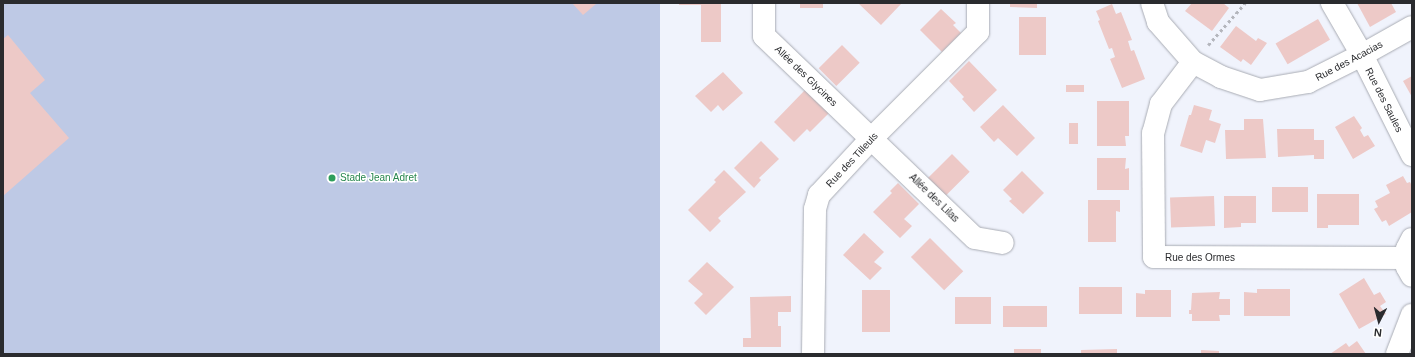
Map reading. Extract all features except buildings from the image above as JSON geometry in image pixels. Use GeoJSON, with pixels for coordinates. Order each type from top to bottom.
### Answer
{"type":"FeatureCollection","features":[{"type":"Feature","properties":{"kind":"street","name":"Allée des Glycines"},"geometry":{"type":"LineString","coordinates":[[764,3],[764,36],[872,138]]}},
{"type":"Feature","properties":{"kind":"street","name":"Rue des Tilleuls"},"geometry":{"type":"LineString","coordinates":[[814,354],[814,209],[819,195],[872,138],[978,32],[978,3]]}},
{"type":"Feature","properties":{"kind":"street","name":"Rue des Acacias"},"geometry":{"type":"LineString","coordinates":[[1152,3],[1158,22],[1193,62],[1221,77],[1260,90],[1308,82],[1362,55],[1412,27]]}},
{"type":"Feature","properties":{"kind":"street","name":"Rue des Saules"},"geometry":{"type":"LineString","coordinates":[[1332,3],[1362,55],[1412,155]]}},
{"type":"Feature","properties":{"kind":"street","name":"Rue des Ormes"},"geometry":{"type":"LineString","coordinates":[[1193,62],[1161,104],[1153,133],[1154,257],[1410,258]]}},
{"type":"Feature","properties":{"kind":"street","name":"Allée des Lilas"},"geometry":{"type":"LineString","coordinates":[[872,138],[975,238],[1003,244]]}},
{"type":"Feature","properties":{"kind":"street"},"geometry":{"type":"LineString","coordinates":[[1397,354],[1412,315]]}},
{"type":"Feature","properties":{"kind":"path"},"geometry":{"type":"LineString","coordinates":[[1193,62],[1245,3]]}},
{"type":"Feature","properties":{"kind":"shaded area","name":"Stade Jean Adret"},"geometry":{"type":"Polygon","coordinates":[[[3,3],[660,3],[660,354],[3,354],[3,3]]]}},
{"type":"Feature","properties":{"kind":"place","name":"Stade Jean Adret"},"geometry":{"type":"Point","coordinates":[332,178]}}]}
